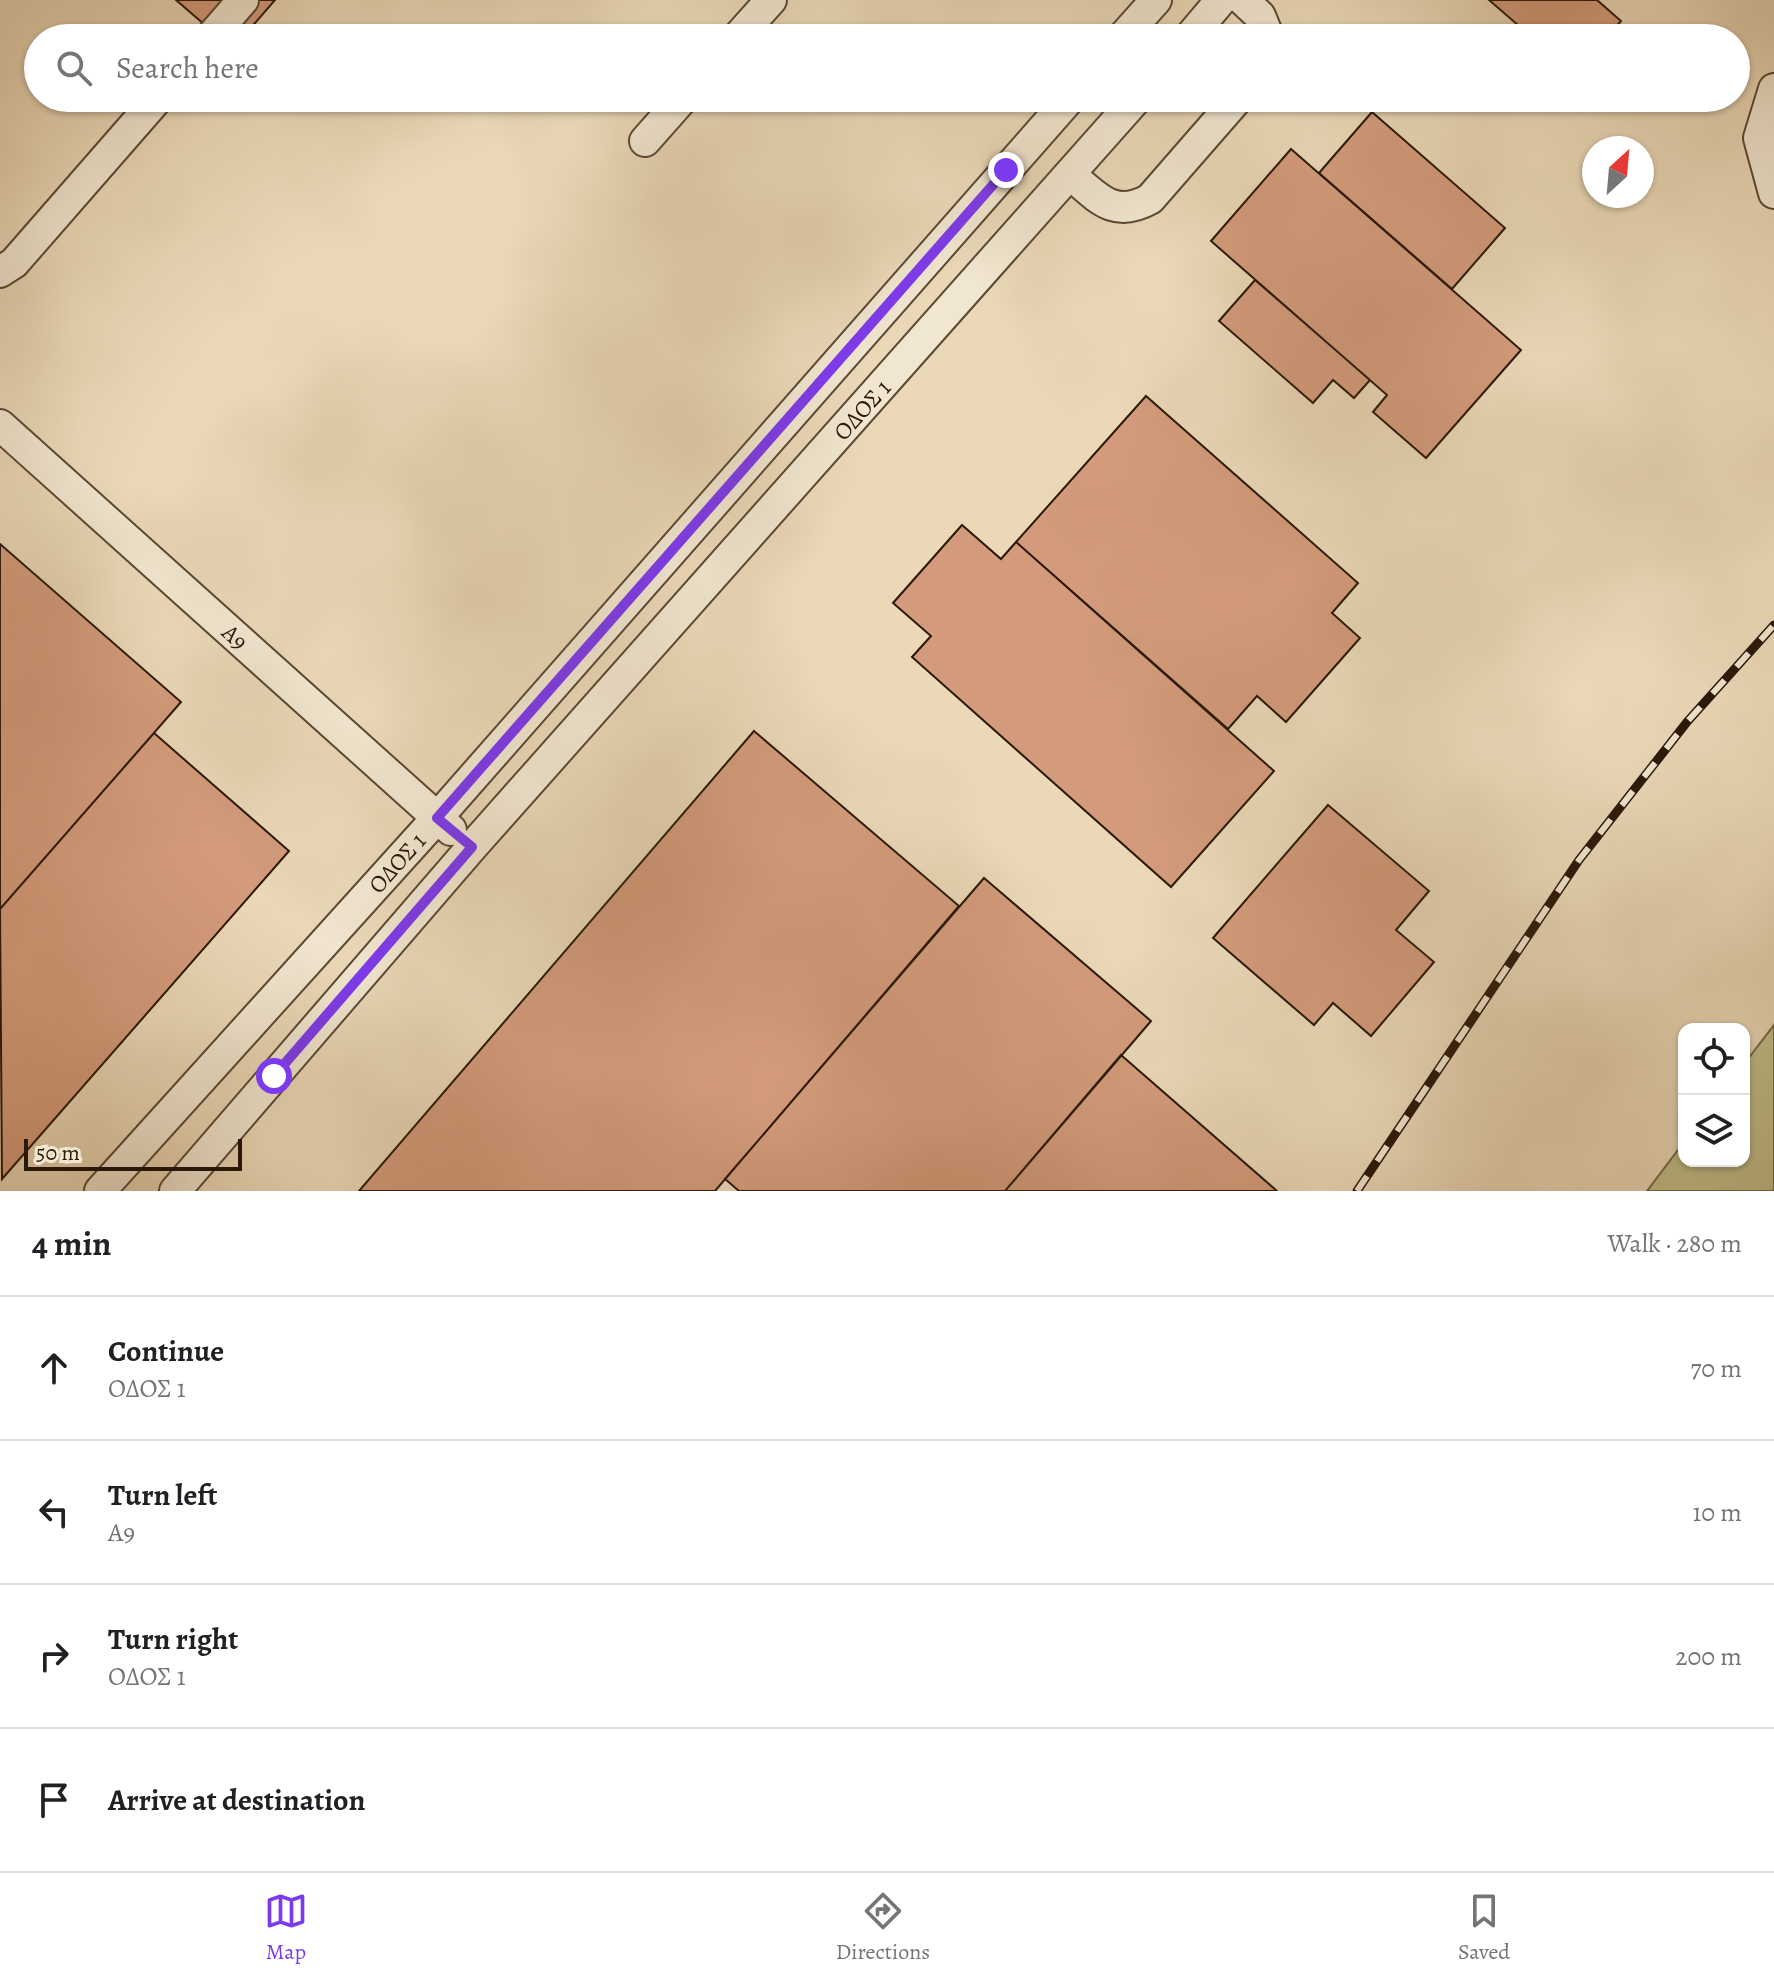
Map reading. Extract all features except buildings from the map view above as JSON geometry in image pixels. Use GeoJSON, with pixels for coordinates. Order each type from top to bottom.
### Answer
{"type":"FeatureCollection","features":[{"type":"Feature","properties":{"kind":"street"},"geometry":{"type":"LineString","coordinates":[[222,24],[243,0]]}},
{"type":"Feature","properties":{"kind":"street"},"geometry":{"type":"LineString","coordinates":[[750,24],[771,0]]}},
{"type":"Feature","properties":{"kind":"street"},"geometry":{"type":"LineString","coordinates":[[1135,24],[1156,0]]}},
{"type":"Feature","properties":{"kind":"street"},"geometry":{"type":"LineString","coordinates":[[1201,24],[1221,0]]}},
{"type":"Feature","properties":{"kind":"street"},"geometry":{"type":"LineString","coordinates":[[1243,0],[1260,16],[1263,24]]}},
{"type":"Feature","properties":{"kind":"street"},"geometry":{"type":"LineString","coordinates":[[1774,89],[1759,138],[1774,193]]}},
{"type":"Feature","properties":{"kind":"street"},"geometry":{"type":"LineString","coordinates":[[0,272],[14,263],[146,112]]}},
{"type":"Feature","properties":{"kind":"street"},"geometry":{"type":"LineString","coordinates":[[645,141],[671,112]]}},
{"type":"Feature","properties":{"kind":"street","name":"ΟΔΟΣ 1"},"geometry":{"type":"LineString","coordinates":[[100,1191],[437,818],[1058,112]]}},
{"type":"Feature","properties":{"kind":"street","name":"ΟΔΟΣ 1"},"geometry":{"type":"LineString","coordinates":[[175,1191],[472,847],[1125,112]]}},
{"type":"Feature","properties":{"kind":"street"},"geometry":{"type":"LineString","coordinates":[[1071,175],[1102,201],[1119,208],[1135,207],[1150,199],[1226,112]]}},
{"type":"Feature","properties":{"kind":"street","name":"Α9"},"geometry":{"type":"LineString","coordinates":[[0,425],[472,847]]}},
{"type":"Feature","properties":{"kind":"shaded area"},"geometry":{"type":"Polygon","coordinates":[[[1774,1025],[1774,1191],[1647,1191],[1678,1150],[1678,1167],[1750,1167],[1750,1056],[1774,1025]]]}},
{"type":"Feature","properties":{"kind":"railway"},"geometry":{"type":"LineString","coordinates":[[1357,1191],[1579,860],[1687,722],[1774,625]]}},
{"type":"Feature","properties":{"kind":"route"},"geometry":{"type":"LineString","coordinates":[[274,1076],[472,847],[437,818],[1006,170]]}}]}
